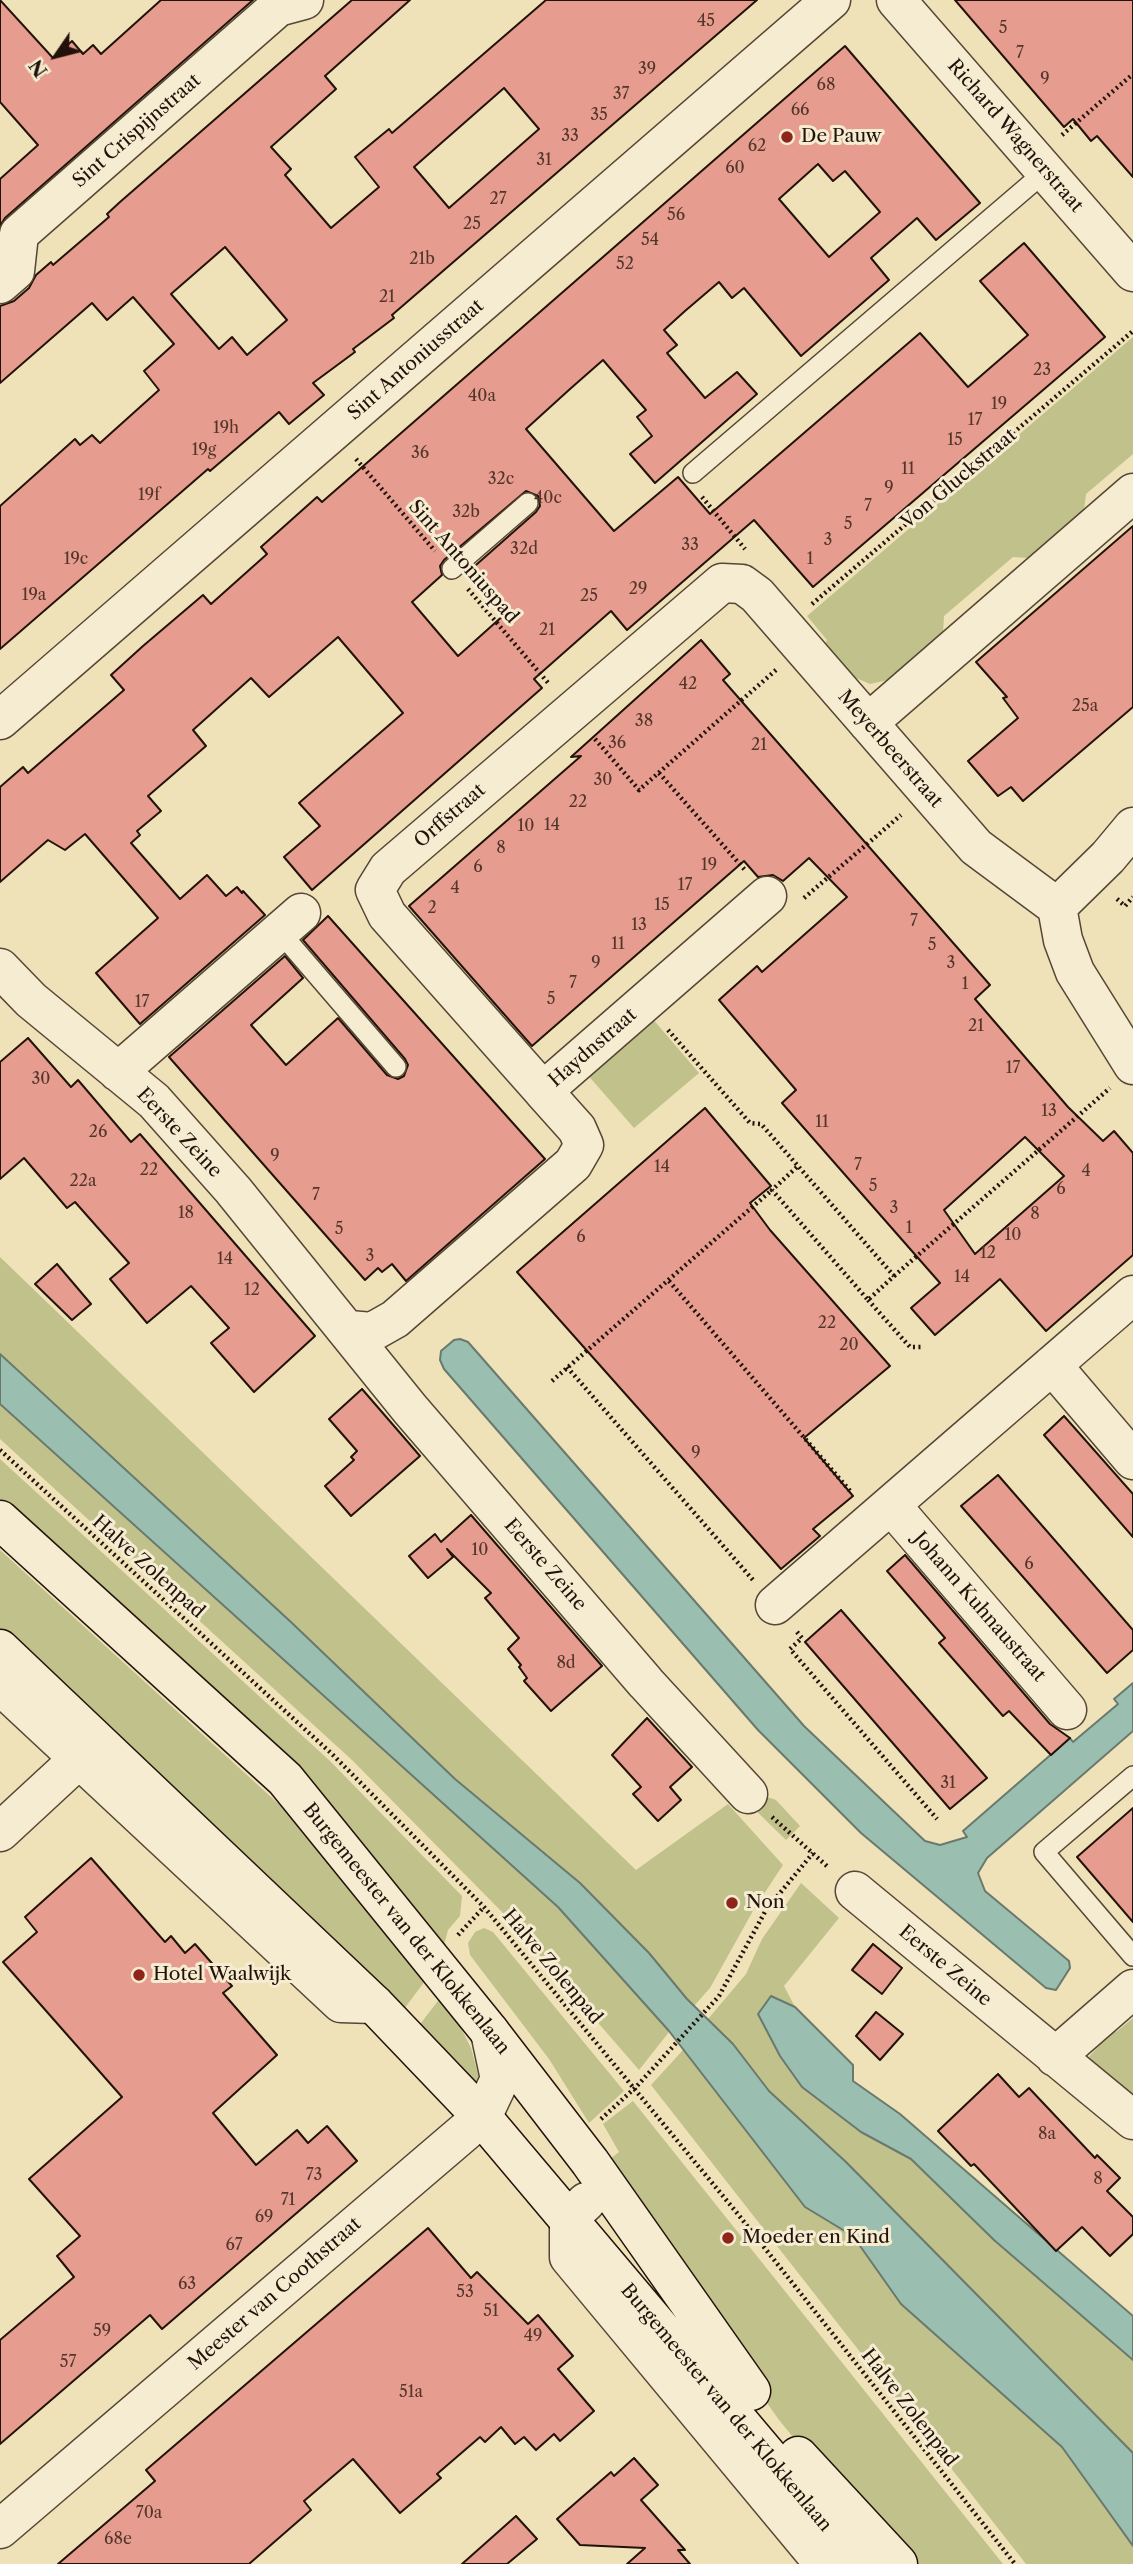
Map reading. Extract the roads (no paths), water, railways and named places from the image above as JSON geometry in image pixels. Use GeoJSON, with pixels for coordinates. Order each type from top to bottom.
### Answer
{"type":"FeatureCollection","features":[{"type":"Feature","properties":{"kind":"street","name":"Sint Crispijnstraat"},"geometry":{"type":"LineString","coordinates":[[0,284],[15,271],[19,234],[278,7],[304,0]]}},
{"type":"Feature","properties":{"kind":"street","name":"Richard Wagnerstraat"},"geometry":{"type":"LineString","coordinates":[[896,0],[1133,272]]}},
{"type":"Feature","properties":{"kind":"street","name":"Sint Antoniusstraat"},"geometry":{"type":"LineString","coordinates":[[0,720],[333,432],[819,4]]}},
{"type":"Feature","properties":{"kind":"street"},"geometry":{"type":"LineString","coordinates":[[868,723],[1133,493]]}},
{"type":"Feature","properties":{"kind":"street","name":"Meyerbeerstraat"},"geometry":{"type":"LineString","coordinates":[[734,581],[757,595],[976,847],[1057,907]]}},
{"type":"Feature","properties":{"kind":"street","name":"Orffstraat"},"geometry":{"type":"LineString","coordinates":[[543,1091],[387,915],[375,890],[388,869],[710,590],[722,583],[734,581]]}},
{"type":"Feature","properties":{"kind":"street"},"geometry":{"type":"LineString","coordinates":[[1123,1075],[1075,972],[1063,940],[1057,907],[1100,866],[1133,827]]}},
{"type":"Feature","properties":{"kind":"street","name":"Haydnstraat"},"geometry":{"type":"LineString","coordinates":[[349,1330],[372,1332],[395,1319],[573,1164],[584,1145],[577,1129],[543,1091],[767,896]]}},
{"type":"Feature","properties":{"kind":"street"},"geometry":{"type":"LineString","coordinates":[[118,1072],[290,922]]}},
{"type":"Feature","properties":{"kind":"street","name":"Eerste Zeine"},"geometry":{"type":"LineString","coordinates":[[0,968],[31,1000],[154,1101],[349,1330],[419,1419],[646,1683],[748,1794]]}},
{"type":"Feature","properties":{"kind":"street"},"geometry":{"type":"LineString","coordinates":[[775,1605],[1133,1295]]}},
{"type":"Feature","properties":{"kind":"street"},"geometry":{"type":"LineString","coordinates":[[1052,1365],[1133,1460]]}},
{"type":"Feature","properties":{"kind":"street","name":"Johann Kuhnaustraat"},"geometry":{"type":"LineString","coordinates":[[883,1512],[1067,1710]]}},
{"type":"Feature","properties":{"kind":"street","name":"Burgemeester van der Klokkenlaan"},"geometry":{"type":"LineString","coordinates":[[0,1520],[285,1779],[490,2032],[590,2162],[801,2460],[898,2564]]}},
{"type":"Feature","properties":{"kind":"street","name":"Burgemeester van der Klokkenlaan"},"geometry":{"type":"LineString","coordinates":[[0,1649],[374,2004],[482,2117],[578,2210],[697,2339],[751,2391]]}},
{"type":"Feature","properties":{"kind":"street"},"geometry":{"type":"LineString","coordinates":[[0,1685],[341,2003],[374,2004]]}},
{"type":"Feature","properties":{"kind":"street"},"geometry":{"type":"LineString","coordinates":[[0,1832],[80,1758]]}},
{"type":"Feature","properties":{"kind":"street","name":"Eerste Zeine"},"geometry":{"type":"LineString","coordinates":[[855,1891],[1133,2120]]}},
{"type":"Feature","properties":{"kind":"street"},"geometry":{"type":"LineString","coordinates":[[1055,2057],[1133,1990]]}},
{"type":"Feature","properties":{"kind":"street","name":"Meester van Coothstraat"},"geometry":{"type":"LineString","coordinates":[[0,2529],[482,2117],[500,2080],[490,2032]]}},
{"type":"Feature","properties":{"kind":"street","name":"Burgemeester van der Klokkenlaan"},"geometry":{"type":"LineString","coordinates":[[578,2210],[569,2257],[817,2561]]}},
{"type":"Feature","properties":{"kind":"street","name":"Burgemeester van der Klokkenlaan"},"geometry":{"type":"LineString","coordinates":[[578,2210],[859,2564]]}},
{"type":"Feature","properties":{"kind":"lane"},"geometry":{"type":"LineString","coordinates":[[693,472],[1040,165]]}},
{"type":"Feature","properties":{"kind":"lane"},"geometry":{"type":"LineString","coordinates":[[452,569],[528,503]]}},
{"type":"Feature","properties":{"kind":"lane"},"geometry":{"type":"LineString","coordinates":[[290,922],[396,1067]]}},
{"type":"Feature","properties":{"kind":"lane"},"geometry":{"type":"LineString","coordinates":[[1133,1776],[1045,1852],[1133,1956]]}},
{"type":"Feature","properties":{"kind":"place","name":"De Pauw"},"geometry":{"type":"Point","coordinates":[787,137]}},
{"type":"Feature","properties":{"kind":"place","name":"Non"},"geometry":{"type":"Point","coordinates":[732,1903]}},
{"type":"Feature","properties":{"kind":"place","name":"Hotel Waalwijk"},"geometry":{"type":"Point","coordinates":[139,1975]}},
{"type":"Feature","properties":{"kind":"place","name":"Moeder en Kind"},"geometry":{"type":"Point","coordinates":[728,2238]}}]}
